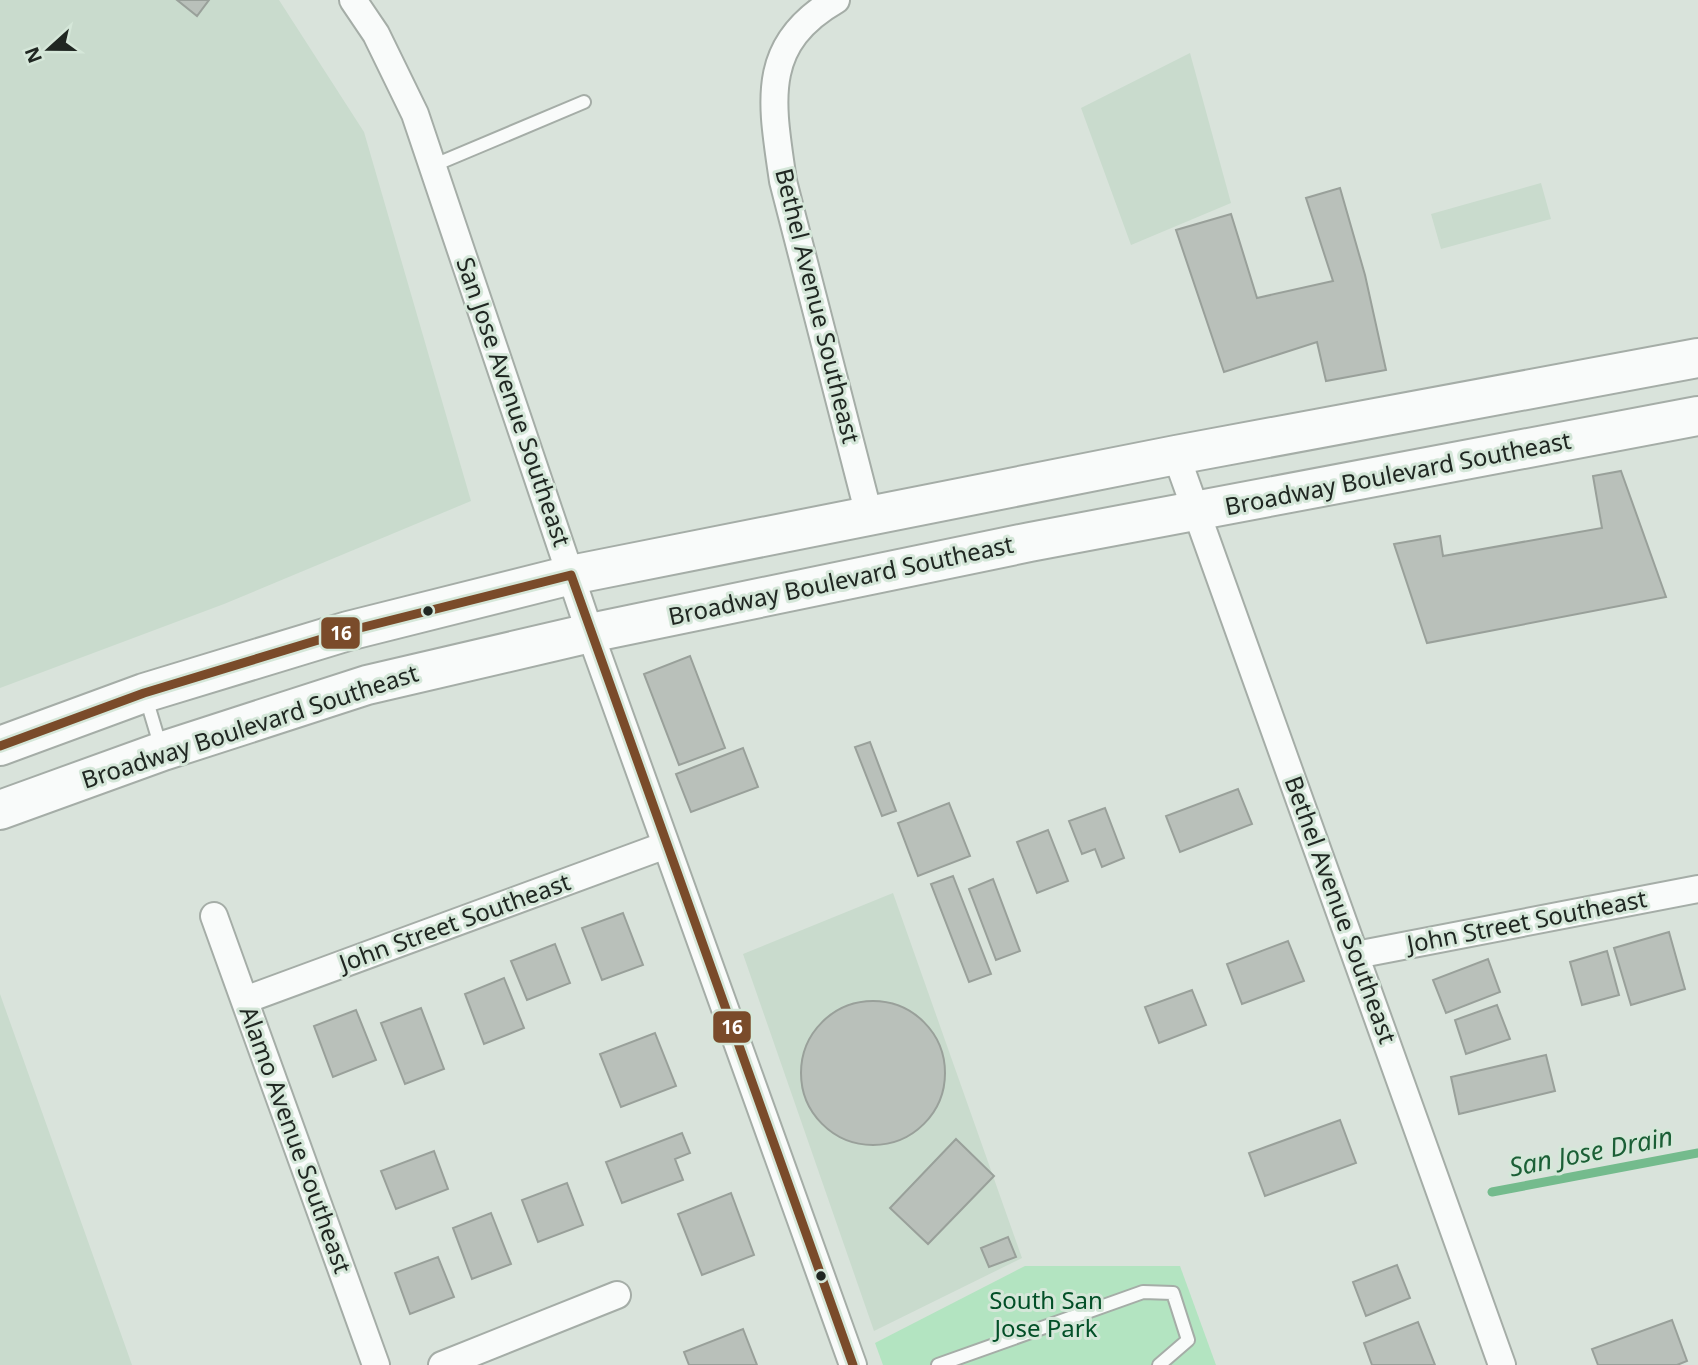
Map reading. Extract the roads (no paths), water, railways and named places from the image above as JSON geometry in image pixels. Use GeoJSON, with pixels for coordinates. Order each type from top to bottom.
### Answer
{"type":"FeatureCollection","features":[{"type":"Feature","properties":{"kind":"main road"},"geometry":{"type":"LineString","coordinates":[[0,746],[144,693],[348,631],[571,575],[1177,455],[1698,358]]}},
{"type":"Feature","properties":{"kind":"main road","name":"Broadway Boulevard Southeast"},"geometry":{"type":"LineString","coordinates":[[0,810],[163,751],[367,685],[590,633],[1030,542],[1698,416]]}},
{"type":"Feature","properties":{"kind":"street","name":"San Jose Avenue Southeast"},"geometry":{"type":"LineString","coordinates":[[353,0],[376,34],[415,114],[590,633],[853,1365]]}},
{"type":"Feature","properties":{"kind":"street","name":"Bethel Avenue Southeast"},"geometry":{"type":"LineString","coordinates":[[836,0],[809,18],[783,50],[776,70],[776,136],[783,181],[869,516]]}},
{"type":"Feature","properties":{"kind":"street","name":"Bethel Avenue Southeast"},"geometry":{"type":"LineString","coordinates":[[1177,455],[1195,512],[1502,1365]]}},
{"type":"Feature","properties":{"kind":"street","name":"John Street Southeast"},"geometry":{"type":"LineString","coordinates":[[245,1000],[666,845]]}},
{"type":"Feature","properties":{"kind":"street","name":"John Street Southeast"},"geometry":{"type":"LineString","coordinates":[[1356,955],[1698,889]]}},
{"type":"Feature","properties":{"kind":"street","name":"Alamo Avenue Southeast"},"geometry":{"type":"LineString","coordinates":[[214,916],[376,1365]]}},
{"type":"Feature","properties":{"kind":"street"},"geometry":{"type":"LineString","coordinates":[[442,1365],[617,1295]]}},
{"type":"Feature","properties":{"kind":"lane"},"geometry":{"type":"LineString","coordinates":[[432,166],[584,102]]}},
{"type":"Feature","properties":{"kind":"lane"},"geometry":{"type":"LineString","coordinates":[[144,693],[163,751]]}},
{"type":"Feature","properties":{"kind":"lane"},"geometry":{"type":"LineString","coordinates":[[938,1365],[1143,1292],[1173,1293],[1188,1340],[1159,1365]]}},
{"type":"Feature","properties":{"kind":"waterway","name":"San Jose Drain"},"geometry":{"type":"LineString","coordinates":[[1492,1192],[1698,1153]]}},
{"type":"Feature","properties":{"kind":"park label","name":"South San Jose Park"},"geometry":{"type":"Point","coordinates":[1046,1315]}}]}
